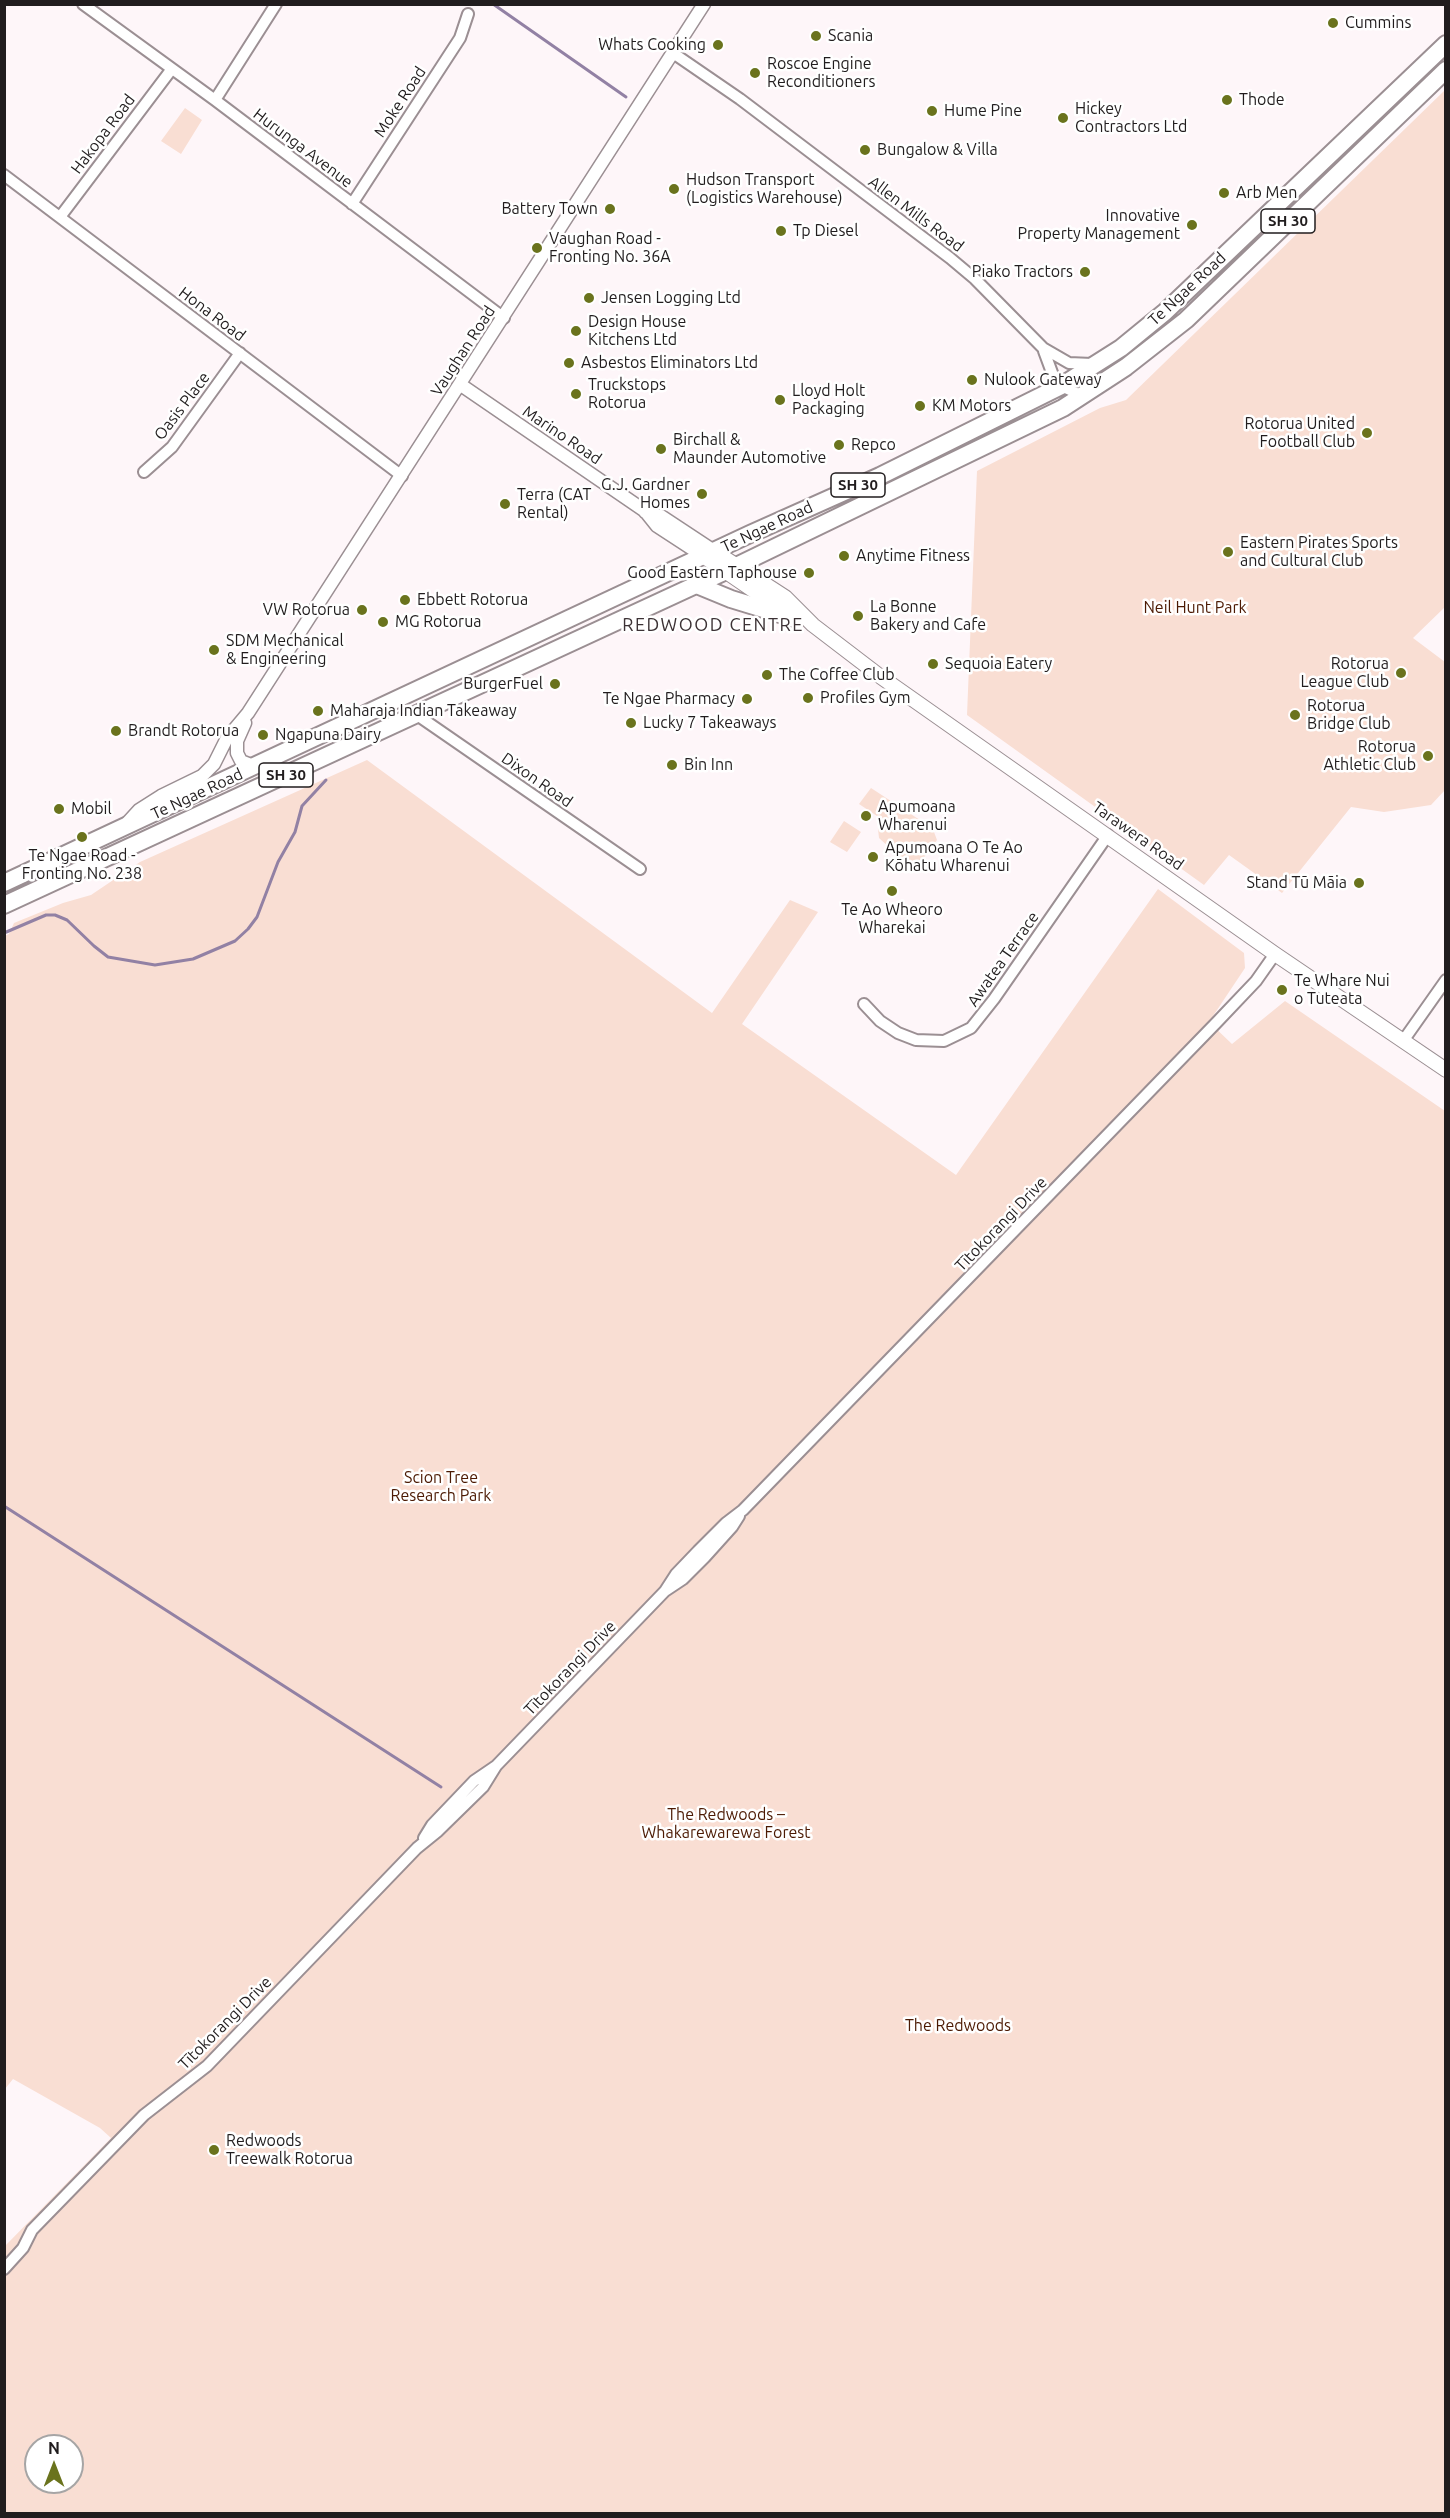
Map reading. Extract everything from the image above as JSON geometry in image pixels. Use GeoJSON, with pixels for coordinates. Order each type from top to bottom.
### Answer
{"type":"FeatureCollection","features":[{"type":"Feature","properties":{"kind":"highway","name":"Te Ngae Road"},"geometry":{"type":"LineString","coordinates":[[4,883],[880,476],[1101,362],[1165,312],[1446,44]]}},
{"type":"Feature","properties":{"kind":"highway","name":"Te Ngae Road"},"geometry":{"type":"LineString","coordinates":[[4,905],[697,585],[1041,419],[1083,396],[1126,367],[1186,320],[1446,70]]}},
{"type":"Feature","properties":{"kind":"highway"},"geometry":{"type":"LineString","coordinates":[[697,585],[793,618]]}},
{"type":"Feature","properties":{"kind":"main road"},"geometry":{"type":"LineString","coordinates":[[709,554],[731,568]]}},
{"type":"Feature","properties":{"kind":"main road","name":"Tarawera Road"},"geometry":{"type":"LineString","coordinates":[[731,568],[793,618],[813,625]]}},
{"type":"Feature","properties":{"kind":"main road","name":"Tarawera Road"},"geometry":{"type":"LineString","coordinates":[[731,568],[785,597],[813,625],[881,677],[1275,954],[1446,1070]]}},
{"type":"Feature","properties":{"kind":"street","name":"Hurunga Avenue"},"geometry":{"type":"LineString","coordinates":[[83,4],[215,100],[504,318]]}},
{"type":"Feature","properties":{"kind":"street"},"geometry":{"type":"LineString","coordinates":[[215,100],[276,4]]}},
{"type":"Feature","properties":{"kind":"street","name":"Vaughan Road"},"geometry":{"type":"LineString","coordinates":[[121,829],[139,810],[208,771],[227,738],[248,713],[461,385],[704,4]]}},
{"type":"Feature","properties":{"kind":"street","name":"Moke Road"},"geometry":{"type":"LineString","coordinates":[[352,204],[460,38],[468,14]]}},
{"type":"Feature","properties":{"kind":"street","name":"Allen Mills Road"},"geometry":{"type":"LineString","coordinates":[[673,54],[740,99],[951,258],[1043,348],[1069,363],[1085,365],[1101,362]]}},
{"type":"Feature","properties":{"kind":"street","name":"Hakopa Road"},"geometry":{"type":"LineString","coordinates":[[60,217],[171,70]]}},
{"type":"Feature","properties":{"kind":"street","name":"Hona Road"},"geometry":{"type":"LineString","coordinates":[[4,175],[402,476]]}},
{"type":"Feature","properties":{"kind":"street","name":"Allen Mills Road"},"geometry":{"type":"LineString","coordinates":[[1043,348],[1055,386]]}},
{"type":"Feature","properties":{"kind":"street","name":"Oasis Place"},"geometry":{"type":"LineString","coordinates":[[144,472],[172,447],[240,353]]}},
{"type":"Feature","properties":{"kind":"street","name":"Marino Road"},"geometry":{"type":"LineString","coordinates":[[461,385],[645,511],[657,526],[709,554]]}},
{"type":"Feature","properties":{"kind":"street"},"geometry":{"type":"LineString","coordinates":[[1055,386],[1083,396]]}},
{"type":"Feature","properties":{"kind":"street","name":"Vaughan Road"},"geometry":{"type":"LineString","coordinates":[[248,713],[237,741],[237,753],[242,761],[256,767]]}},
{"type":"Feature","properties":{"kind":"street","name":"Dixon Road"},"geometry":{"type":"LineString","coordinates":[[417,714],[640,869]]}},
{"type":"Feature","properties":{"kind":"street","name":"Awatea Terrace"},"geometry":{"type":"LineString","coordinates":[[864,1004],[880,1021],[898,1033],[916,1040],[944,1041],[971,1028],[994,999],[1108,835]]}},
{"type":"Feature","properties":{"kind":"street","name":"Tītokorangi Drive"},"geometry":{"type":"LineString","coordinates":[[4,2269],[23,2248],[32,2230],[140,2119],[207,2066],[417,1848],[432,1825],[474,1781],[496,1766],[665,1591],[682,1579],[705,1557],[732,1527],[742,1510],[1217,1022],[1256,981],[1275,954]]}},
{"type":"Feature","properties":{"kind":"street"},"geometry":{"type":"LineString","coordinates":[[1403,1041],[1446,980]]}},
{"type":"Feature","properties":{"kind":"green space","name":"Neil Hunt Park"},"geometry":{"type":"Polygon","coordinates":[[[1445,90],[1445,607],[1413,638],[1445,662],[1445,790],[1431,805],[1384,812],[1351,807],[1282,893],[1229,855],[1204,885],[967,715],[977,471],[1100,408],[1126,400],[1445,90]]]}},
{"type":"Feature","properties":{"kind":"green space"},"geometry":{"type":"Polygon","coordinates":[[[185,108],[202,120],[181,154],[161,141],[185,108]]]}},
{"type":"Feature","properties":{"kind":"green space","name":"The Redwoods – Whakarewarewa Forest"},"geometry":{"type":"Polygon","coordinates":[[[367,760],[712,1013],[790,900],[818,912],[742,1024],[956,1175],[1158,889],[1244,953],[1245,968],[1209,1022],[1232,1044],[1285,1001],[1445,1111],[1445,2513],[5,2513],[5,2246],[111,2138],[100,2128],[13,2079],[5,2089],[4,936],[9,934],[14,923],[63,903],[91,895],[140,862],[367,760]]]}},
{"type":"Feature","properties":{"kind":"green space"},"geometry":{"type":"Polygon","coordinates":[[[871,788],[926,824],[934,832],[937,840],[922,860],[928,864],[925,870],[905,858],[899,866],[891,849],[879,838],[878,829],[883,820],[859,804],[871,788]]]}},
{"type":"Feature","properties":{"kind":"green space"},"geometry":{"type":"Polygon","coordinates":[[[844,821],[861,832],[847,852],[830,842],[844,821]]]}},
{"type":"Feature","properties":{"kind":"waterway"},"geometry":{"type":"LineString","coordinates":[[493,4],[626,97]]}},
{"type":"Feature","properties":{"kind":"waterway"},"geometry":{"type":"LineString","coordinates":[[4,933],[46,915],[55,915],[67,920],[108,957],[155,965],[193,959],[235,941],[257,917],[278,862],[295,832],[302,806],[326,780]]}},
{"type":"Feature","properties":{"kind":"waterway"},"geometry":{"type":"LineString","coordinates":[[4,1506],[441,1787]]}},
{"type":"Feature","properties":{"kind":"place","name":"Cummins"},"geometry":{"type":"Point","coordinates":[1333,23]}},
{"type":"Feature","properties":{"kind":"place","name":"Scania"},"geometry":{"type":"Point","coordinates":[816,36]}},
{"type":"Feature","properties":{"kind":"place","name":"Whats Cooking"},"geometry":{"type":"Point","coordinates":[718,45]}},
{"type":"Feature","properties":{"kind":"place","name":"Roscoe Engine Reconditioners"},"geometry":{"type":"Point","coordinates":[755,73]}},
{"type":"Feature","properties":{"kind":"place","name":"Thode"},"geometry":{"type":"Point","coordinates":[1227,100]}},
{"type":"Feature","properties":{"kind":"place","name":"Hume Pine"},"geometry":{"type":"Point","coordinates":[932,111]}},
{"type":"Feature","properties":{"kind":"place","name":"Hickey Contractors Ltd"},"geometry":{"type":"Point","coordinates":[1063,118]}},
{"type":"Feature","properties":{"kind":"place","name":"Bungalow & Villa"},"geometry":{"type":"Point","coordinates":[865,150]}},
{"type":"Feature","properties":{"kind":"place","name":"Hudson Transport (Logistics Warehouse)"},"geometry":{"type":"Point","coordinates":[674,189]}},
{"type":"Feature","properties":{"kind":"place","name":"Arb Men"},"geometry":{"type":"Point","coordinates":[1224,193]}},
{"type":"Feature","properties":{"kind":"place","name":"Battery Town"},"geometry":{"type":"Point","coordinates":[610,209]}},
{"type":"Feature","properties":{"kind":"place","name":"Innovative Property Management"},"geometry":{"type":"Point","coordinates":[1192,225]}},
{"type":"Feature","properties":{"kind":"place","name":"Tp Diesel"},"geometry":{"type":"Point","coordinates":[781,231]}},
{"type":"Feature","properties":{"kind":"place","name":"Vaughan Road - Fronting No. 36A"},"geometry":{"type":"Point","coordinates":[537,248]}},
{"type":"Feature","properties":{"kind":"place","name":"Piako Tractors"},"geometry":{"type":"Point","coordinates":[1085,272]}},
{"type":"Feature","properties":{"kind":"place","name":"Jensen Logging Ltd"},"geometry":{"type":"Point","coordinates":[589,298]}},
{"type":"Feature","properties":{"kind":"place","name":"Design House Kitchens Ltd"},"geometry":{"type":"Point","coordinates":[576,331]}},
{"type":"Feature","properties":{"kind":"place","name":"Asbestos Eliminators Ltd"},"geometry":{"type":"Point","coordinates":[569,363]}},
{"type":"Feature","properties":{"kind":"place","name":"Nulook Gateway"},"geometry":{"type":"Point","coordinates":[972,380]}},
{"type":"Feature","properties":{"kind":"place","name":"Truckstops Rotorua"},"geometry":{"type":"Point","coordinates":[576,394]}},
{"type":"Feature","properties":{"kind":"place","name":"Lloyd Holt Packaging"},"geometry":{"type":"Point","coordinates":[780,400]}},
{"type":"Feature","properties":{"kind":"place","name":"KM Motors"},"geometry":{"type":"Point","coordinates":[920,406]}},
{"type":"Feature","properties":{"kind":"place","name":"Rotorua United Football Club"},"geometry":{"type":"Point","coordinates":[1367,433]}},
{"type":"Feature","properties":{"kind":"place","name":"Repco"},"geometry":{"type":"Point","coordinates":[839,445]}},
{"type":"Feature","properties":{"kind":"place","name":"Birchall & Maunder Automotive"},"geometry":{"type":"Point","coordinates":[661,449]}},
{"type":"Feature","properties":{"kind":"place","name":"G.J. Gardner Homes"},"geometry":{"type":"Point","coordinates":[702,494]}},
{"type":"Feature","properties":{"kind":"place","name":"Terra (CAT Rental)"},"geometry":{"type":"Point","coordinates":[505,504]}},
{"type":"Feature","properties":{"kind":"place","name":"Eastern Pirates Sports and Cultural Club"},"geometry":{"type":"Point","coordinates":[1228,552]}},
{"type":"Feature","properties":{"kind":"place","name":"Anytime Fitness"},"geometry":{"type":"Point","coordinates":[844,556]}},
{"type":"Feature","properties":{"kind":"place","name":"Good Eastern Taphouse"},"geometry":{"type":"Point","coordinates":[809,573]}},
{"type":"Feature","properties":{"kind":"place","name":"Ebbett Rotorua"},"geometry":{"type":"Point","coordinates":[405,600]}},
{"type":"Feature","properties":{"kind":"place","name":"VW Rotorua"},"geometry":{"type":"Point","coordinates":[362,610]}},
{"type":"Feature","properties":{"kind":"place","name":"La Bonne Bakery and Cafe"},"geometry":{"type":"Point","coordinates":[858,616]}},
{"type":"Feature","properties":{"kind":"place","name":"MG Rotorua"},"geometry":{"type":"Point","coordinates":[383,622]}},
{"type":"Feature","properties":{"kind":"place","name":"SDM Mechanical & Engineering"},"geometry":{"type":"Point","coordinates":[214,650]}},
{"type":"Feature","properties":{"kind":"place","name":"Sequoia Eatery"},"geometry":{"type":"Point","coordinates":[933,664]}},
{"type":"Feature","properties":{"kind":"place","name":"Rotorua League Club"},"geometry":{"type":"Point","coordinates":[1401,673]}},
{"type":"Feature","properties":{"kind":"place","name":"The Coffee Club"},"geometry":{"type":"Point","coordinates":[767,675]}},
{"type":"Feature","properties":{"kind":"place","name":"BurgerFuel"},"geometry":{"type":"Point","coordinates":[555,684]}},
{"type":"Feature","properties":{"kind":"place","name":"Profiles Gym"},"geometry":{"type":"Point","coordinates":[808,698]}},
{"type":"Feature","properties":{"kind":"place","name":"Te Ngae Pharmacy"},"geometry":{"type":"Point","coordinates":[747,699]}},
{"type":"Feature","properties":{"kind":"place","name":"Maharaja Indian Takeaway"},"geometry":{"type":"Point","coordinates":[318,711]}},
{"type":"Feature","properties":{"kind":"place","name":"Rotorua Bridge Club"},"geometry":{"type":"Point","coordinates":[1295,715]}},
{"type":"Feature","properties":{"kind":"place","name":"Lucky 7 Takeaways"},"geometry":{"type":"Point","coordinates":[631,723]}},
{"type":"Feature","properties":{"kind":"place","name":"Brandt Rotorua"},"geometry":{"type":"Point","coordinates":[116,731]}},
{"type":"Feature","properties":{"kind":"place","name":"Ngapuna Dairy"},"geometry":{"type":"Point","coordinates":[263,735]}},
{"type":"Feature","properties":{"kind":"place","name":"Rotorua Athletic Club"},"geometry":{"type":"Point","coordinates":[1428,756]}},
{"type":"Feature","properties":{"kind":"place","name":"Bin Inn"},"geometry":{"type":"Point","coordinates":[672,765]}},
{"type":"Feature","properties":{"kind":"place","name":"Mobil"},"geometry":{"type":"Point","coordinates":[59,809]}},
{"type":"Feature","properties":{"kind":"place","name":"Apumoana Wharenui"},"geometry":{"type":"Point","coordinates":[866,816]}},
{"type":"Feature","properties":{"kind":"place","name":"Te Ngae Road - Fronting No. 238"},"geometry":{"type":"Point","coordinates":[82,837]}},
{"type":"Feature","properties":{"kind":"place","name":"Apumoana O Te Ao Kōhatu Wharenui"},"geometry":{"type":"Point","coordinates":[873,857]}},
{"type":"Feature","properties":{"kind":"place","name":"Stand Tū Māia"},"geometry":{"type":"Point","coordinates":[1359,883]}},
{"type":"Feature","properties":{"kind":"place","name":"Te Ao Wheoro Wharekai"},"geometry":{"type":"Point","coordinates":[892,891]}},
{"type":"Feature","properties":{"kind":"place","name":"Te Whare Nui o Tuteata"},"geometry":{"type":"Point","coordinates":[1282,990]}},
{"type":"Feature","properties":{"kind":"place","name":"Redwoods Treewalk Rotorua"},"geometry":{"type":"Point","coordinates":[214,2150]}},
{"type":"Feature","properties":{"kind":"district","name":"REDWOOD CENTRE"},"geometry":{"type":"Point","coordinates":[713,625]}},
{"type":"Feature","properties":{"kind":"park label","name":"Scion Tree Research Park"},"geometry":{"type":"Point","coordinates":[441,1487]}},
{"type":"Feature","properties":{"kind":"park label","name":"The Redwoods"},"geometry":{"type":"Point","coordinates":[958,2026]}}]}
